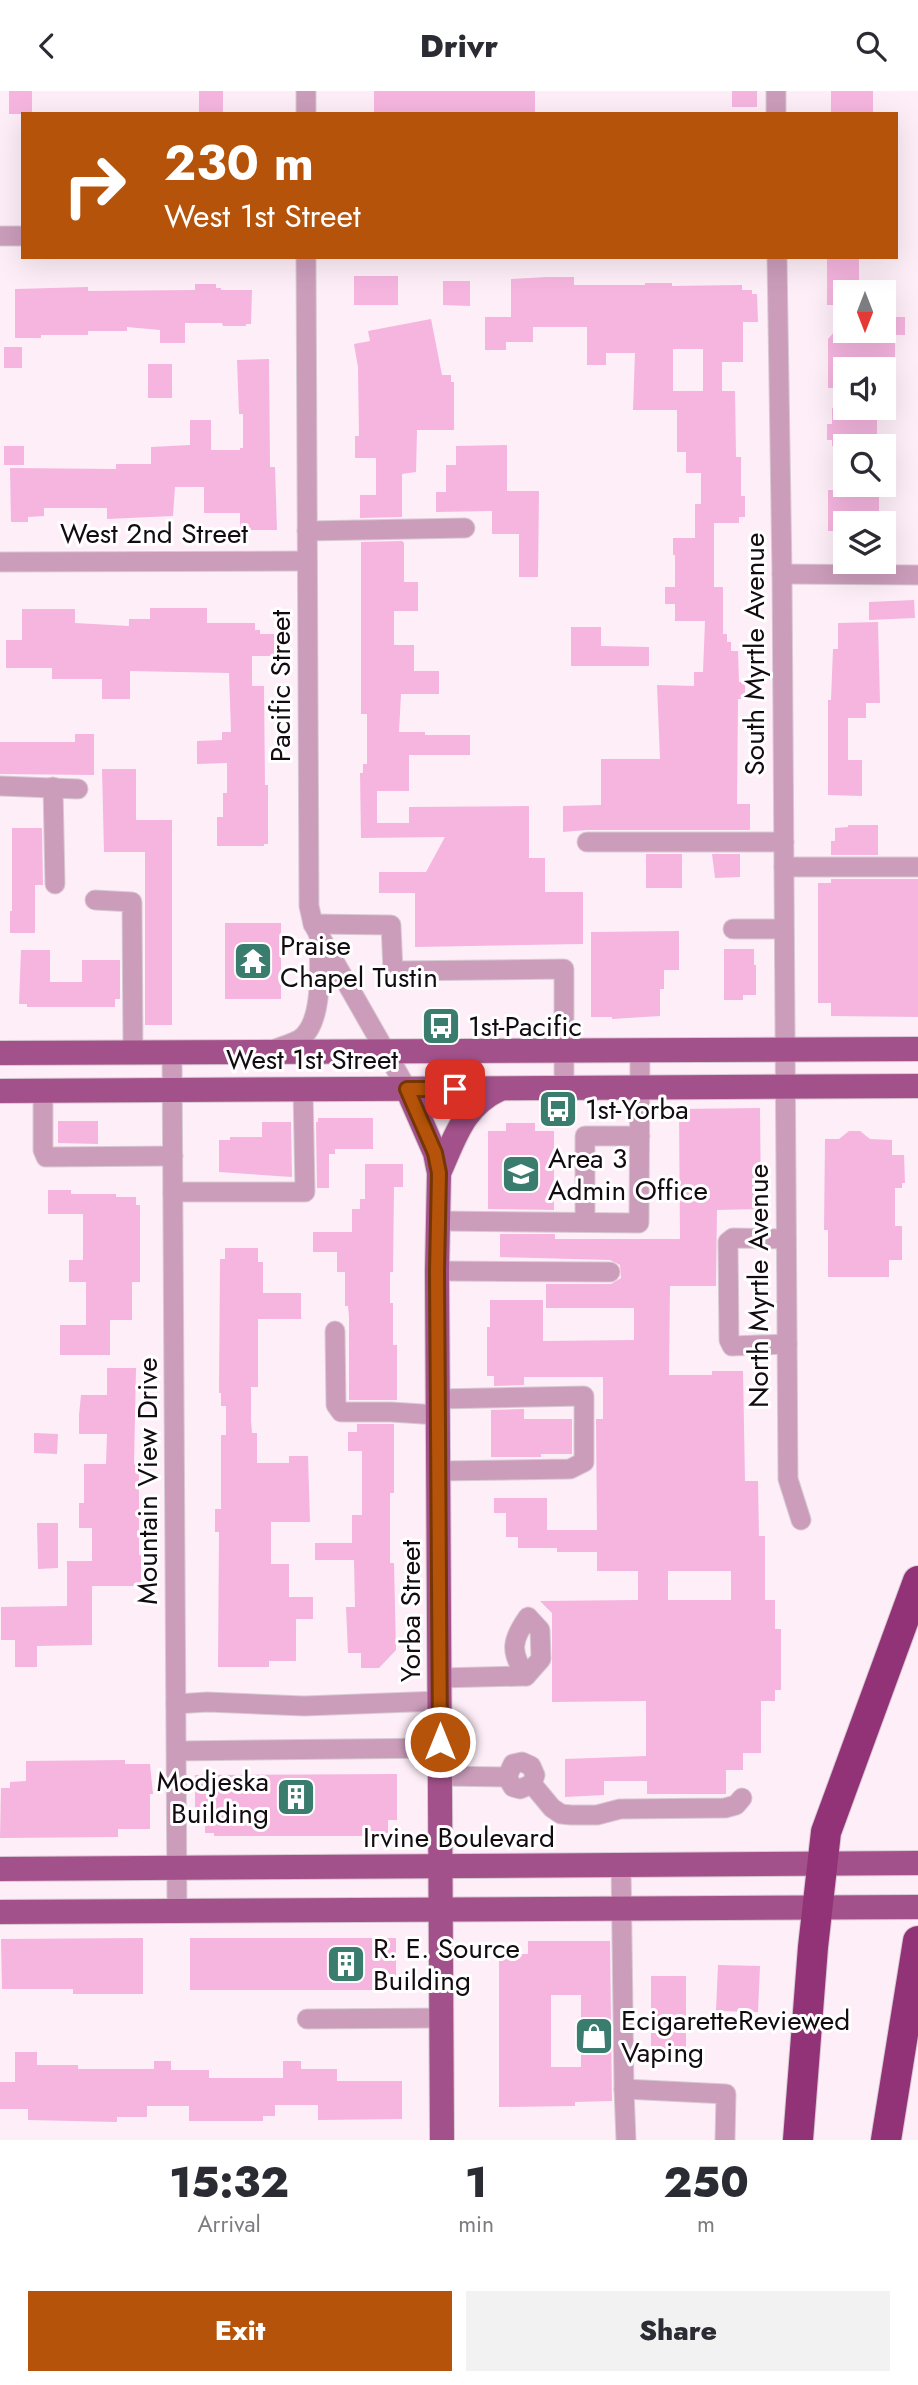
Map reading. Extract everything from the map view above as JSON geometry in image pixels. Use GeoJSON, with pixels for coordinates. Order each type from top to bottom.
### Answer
{"type":"FeatureCollection","features":[{"type":"Feature","properties":{"kind":"highway"},"geometry":{"type":"LineString","coordinates":[[798,2140],[826,1832],[918,1581]]}},
{"type":"Feature","properties":{"kind":"highway"},"geometry":{"type":"LineString","coordinates":[[886,2140],[918,1941]]}},
{"type":"Feature","properties":{"kind":"main road","name":"West 1st Street"},"geometry":{"type":"LineString","coordinates":[[0,1053],[918,1049]]}},
{"type":"Feature","properties":{"kind":"main road","name":"West 1st Street"},"geometry":{"type":"LineString","coordinates":[[0,1091],[918,1086]]}},
{"type":"Feature","properties":{"kind":"main road"},"geometry":{"type":"LineString","coordinates":[[439,1173],[468,1113],[482,1097],[501,1088]]}},
{"type":"Feature","properties":{"kind":"main road","name":"Yorba Street"},"geometry":{"type":"LineString","coordinates":[[407,1089],[435,1153],[439,1173],[437,1271],[442,2140]]}},
{"type":"Feature","properties":{"kind":"main road","name":"Irvine Boulevard"},"geometry":{"type":"LineString","coordinates":[[0,1869],[918,1863]]}},
{"type":"Feature","properties":{"kind":"main road"},"geometry":{"type":"LineString","coordinates":[[0,1912],[918,1907]]}},
{"type":"Feature","properties":{"kind":"street"},"geometry":{"type":"LineString","coordinates":[[306,91],[306,112]]}},
{"type":"Feature","properties":{"kind":"street"},"geometry":{"type":"LineString","coordinates":[[776,91],[776,112]]}},
{"type":"Feature","properties":{"kind":"street"},"geometry":{"type":"LineString","coordinates":[[0,236],[21,236]]}},
{"type":"Feature","properties":{"kind":"street","name":"Pacific Street"},"geometry":{"type":"LineString","coordinates":[[306,259],[308,888],[316,928],[407,1089]]}},
{"type":"Feature","properties":{"kind":"street","name":"South Myrtle Avenue"},"geometry":{"type":"LineString","coordinates":[[777,259],[785,1050]]}},
{"type":"Feature","properties":{"kind":"street"},"geometry":{"type":"LineString","coordinates":[[307,531],[465,528]]}},
{"type":"Feature","properties":{"kind":"street","name":"West 2nd Street"},"geometry":{"type":"LineString","coordinates":[[0,562],[307,561]]}},
{"type":"Feature","properties":{"kind":"street"},"geometry":{"type":"LineString","coordinates":[[782,574],[918,575]]}},
{"type":"Feature","properties":{"kind":"street"},"geometry":{"type":"LineString","coordinates":[[0,786],[78,789]]}},
{"type":"Feature","properties":{"kind":"street"},"geometry":{"type":"LineString","coordinates":[[53,787],[55,884]]}},
{"type":"Feature","properties":{"kind":"street"},"geometry":{"type":"LineString","coordinates":[[587,842],[784,842]]}},
{"type":"Feature","properties":{"kind":"street"},"geometry":{"type":"LineString","coordinates":[[784,867],[918,867]]}},
{"type":"Feature","properties":{"kind":"street"},"geometry":{"type":"LineString","coordinates":[[95,900],[132,902],[133,1052]]}},
{"type":"Feature","properties":{"kind":"street"},"geometry":{"type":"LineString","coordinates":[[265,1052],[302,1038],[315,1016],[318,992],[316,928],[391,925],[393,971],[564,969],[564,1088]]}},
{"type":"Feature","properties":{"kind":"street"},"geometry":{"type":"LineString","coordinates":[[733,929],[784,929]]}},
{"type":"Feature","properties":{"kind":"street"},"geometry":{"type":"LineString","coordinates":[[437,1221],[639,1223],[640,1050]]}},
{"type":"Feature","properties":{"kind":"street","name":"North Myrtle Avenue"},"geometry":{"type":"LineString","coordinates":[[785,1050],[788,1479],[802,1520]]}},
{"type":"Feature","properties":{"kind":"street","name":"Mountain View Drive"},"geometry":{"type":"LineString","coordinates":[[172,1052],[177,1910]]}},
{"type":"Feature","properties":{"kind":"street"},"geometry":{"type":"LineString","coordinates":[[173,1192],[305,1192],[303,1089]]}},
{"type":"Feature","properties":{"kind":"street"},"geometry":{"type":"LineString","coordinates":[[43,1091],[43,1150],[46,1157],[173,1156]]}},
{"type":"Feature","properties":{"kind":"street"},"geometry":{"type":"LineString","coordinates":[[585,1222],[585,1136],[640,1136]]}},
{"type":"Feature","properties":{"kind":"street"},"geometry":{"type":"LineString","coordinates":[[786,1239],[733,1238],[727,1243],[729,1340],[732,1346],[788,1344]]}},
{"type":"Feature","properties":{"kind":"street"},"geometry":{"type":"LineString","coordinates":[[437,1271],[610,1272]]}},
{"type":"Feature","properties":{"kind":"street"},"geometry":{"type":"LineString","coordinates":[[335,1331],[336,1405],[341,1412],[391,1412],[584,1396],[584,1462],[570,1469],[438,1471]]}},
{"type":"Feature","properties":{"kind":"street"},"geometry":{"type":"LineString","coordinates":[[176,1704],[207,1702],[304,1706],[526,1676]]}},
{"type":"Feature","properties":{"kind":"street"},"geometry":{"type":"LineString","coordinates":[[177,1751],[440,1748]]}},
{"type":"Feature","properties":{"kind":"street"},"geometry":{"type":"LineString","coordinates":[[440,1776],[507,1777],[513,1764],[522,1762],[531,1766],[535,1775],[532,1784],[552,1808],[561,1814],[571,1815],[597,1815],[620,1809],[725,1808],[736,1805],[742,1798]]}},
{"type":"Feature","properties":{"kind":"street"},"geometry":{"type":"LineString","coordinates":[[621,1865],[626,2140]]}},
{"type":"Feature","properties":{"kind":"street"},"geometry":{"type":"LineString","coordinates":[[307,2019],[441,2018]]}},
{"type":"Feature","properties":{"kind":"street"},"geometry":{"type":"LineString","coordinates":[[624,2089],[726,2094],[725,2140]]}},
{"type":"Feature","properties":{"kind":"building"},"geometry":{"type":"Polygon","coordinates":[[[9,91],[32,91],[32,112],[9,114],[9,91]]]}},
{"type":"Feature","properties":{"kind":"building"},"geometry":{"type":"Polygon","coordinates":[[[199,91],[223,91],[223,112],[199,112],[199,91]]]}},
{"type":"Feature","properties":{"kind":"building"},"geometry":{"type":"Polygon","coordinates":[[[374,91],[535,91],[535,112],[374,112],[374,91]]]}},
{"type":"Feature","properties":{"kind":"building"},"geometry":{"type":"Polygon","coordinates":[[[732,91],[757,91],[757,107],[732,107],[732,91]]]}},
{"type":"Feature","properties":{"kind":"building"},"geometry":{"type":"Polygon","coordinates":[[[831,91],[873,91],[873,112],[831,112],[831,91]]]}},
{"type":"Feature","properties":{"kind":"building"},"geometry":{"type":"Polygon","coordinates":[[[827,259],[859,259],[859,280],[833,280],[833,305],[827,305],[827,259]]]}},
{"type":"Feature","properties":{"kind":"building"},"geometry":{"type":"Polygon","coordinates":[[[354,276],[398,276],[398,305],[354,305],[354,276]]]}},
{"type":"Feature","properties":{"kind":"building"},"geometry":{"type":"Polygon","coordinates":[[[574,277],[574,285],[742,285],[742,290],[752,290],[752,294],[757,294],[758,322],[743,322],[743,362],[722,362],[722,391],[735,391],[736,457],[741,457],[741,496],[745,496],[745,517],[739,517],[739,523],[714,523],[714,587],[723,587],[723,634],[727,634],[727,642],[731,642],[731,651],[738,651],[739,682],[745,682],[745,699],[738,699],[737,804],[750,804],[750,830],[563,832],[563,806],[601,805],[601,759],[660,759],[657,685],[694,686],[694,672],[703,672],[705,621],[675,621],[675,604],[665,604],[665,587],[675,587],[673,538],[695,538],[695,504],[701,504],[701,473],[686,473],[686,452],[677,452],[677,410],[633,410],[635,353],[606,353],[606,365],[587,365],[587,327],[533,327],[533,342],[506,342],[506,350],[485,350],[485,317],[511,317],[511,279],[574,277]],[[673,349],[673,391],[703,391],[703,349],[673,349]]]}},
{"type":"Feature","properties":{"kind":"building"},"geometry":{"type":"Polygon","coordinates":[[[443,281],[470,281],[470,306],[443,305],[443,281]]]}},
{"type":"Feature","properties":{"kind":"building"},"geometry":{"type":"Polygon","coordinates":[[[195,284],[216,284],[216,288],[221,290],[252,290],[251,324],[223,326],[222,323],[185,323],[185,343],[160,343],[160,330],[127,327],[127,331],[88,331],[88,335],[15,338],[15,289],[88,287],[88,291],[195,290],[195,284]]]}},
{"type":"Feature","properties":{"kind":"building"},"geometry":{"type":"Polygon","coordinates":[[[896,317],[905,317],[905,335],[896,335],[896,317]]]}},
{"type":"Feature","properties":{"kind":"building"},"geometry":{"type":"Polygon","coordinates":[[[431,319],[442,375],[451,375],[451,382],[454,382],[454,430],[417,430],[416,472],[402,474],[402,517],[360,518],[360,495],[376,495],[376,458],[355,458],[355,436],[359,436],[358,367],[354,344],[370,341],[368,331],[431,319]]]}},
{"type":"Feature","properties":{"kind":"building"},"geometry":{"type":"Polygon","coordinates":[[[833,333],[833,343],[895,343],[895,357],[833,357],[833,388],[828,388],[828,339],[833,333]]]}},
{"type":"Feature","properties":{"kind":"building"},"geometry":{"type":"Polygon","coordinates":[[[4,347],[22,347],[22,368],[4,368],[4,347]]]}},
{"type":"Feature","properties":{"kind":"building"},"geometry":{"type":"Polygon","coordinates":[[[269,359],[270,467],[275,467],[277,530],[240,530],[240,513],[204,513],[204,487],[175,487],[173,516],[107,519],[107,508],[44,508],[44,516],[28,517],[28,522],[11,522],[10,468],[116,469],[116,464],[151,464],[151,447],[190,445],[190,420],[211,420],[211,450],[240,450],[243,448],[243,414],[239,414],[237,360],[269,359]]]}},
{"type":"Feature","properties":{"kind":"building"},"geometry":{"type":"Polygon","coordinates":[[[148,364],[172,364],[172,398],[148,398],[148,364]]]}},
{"type":"Feature","properties":{"kind":"building"},"geometry":{"type":"Polygon","coordinates":[[[833,408],[833,420],[877,420],[877,434],[833,434],[832,446],[832,440],[827,440],[827,424],[832,424],[833,408]]]}},
{"type":"Feature","properties":{"kind":"building"},"geometry":{"type":"Polygon","coordinates":[[[507,445],[507,491],[539,491],[538,577],[519,577],[519,534],[492,534],[492,511],[436,512],[436,492],[446,492],[446,465],[456,465],[456,446],[507,445]]]}},
{"type":"Feature","properties":{"kind":"building"},"geometry":{"type":"Polygon","coordinates":[[[4,446],[24,446],[24,465],[4,465],[4,446]]]}},
{"type":"Feature","properties":{"kind":"building"},"geometry":{"type":"Polygon","coordinates":[[[828,490],[833,490],[833,497],[879,497],[879,511],[833,511],[833,531],[828,531],[828,490]]]}},
{"type":"Feature","properties":{"kind":"building"},"geometry":{"type":"Polygon","coordinates":[[[402,541],[404,582],[418,582],[418,611],[394,611],[394,645],[414,645],[414,671],[439,671],[439,694],[401,694],[399,732],[470,735],[470,755],[409,755],[409,791],[377,791],[377,823],[409,823],[409,807],[529,806],[529,858],[545,858],[545,892],[583,892],[583,944],[415,947],[415,893],[379,893],[379,872],[426,872],[445,837],[361,838],[360,773],[363,773],[363,764],[367,764],[367,714],[361,714],[361,542],[402,541]]]}},
{"type":"Feature","properties":{"kind":"building"},"geometry":{"type":"Polygon","coordinates":[[[914,600],[915,618],[869,620],[869,602],[914,600]]]}},
{"type":"Feature","properties":{"kind":"building"},"geometry":{"type":"Polygon","coordinates":[[[150,608],[207,608],[207,623],[255,623],[255,630],[260,630],[260,634],[274,634],[274,656],[252,656],[252,686],[264,686],[268,844],[264,846],[217,846],[217,817],[223,817],[223,793],[227,793],[227,763],[197,764],[197,741],[222,740],[222,732],[231,732],[229,673],[130,671],[130,699],[102,699],[102,679],[52,679],[52,668],[6,668],[6,640],[22,640],[22,609],[75,609],[75,623],[129,626],[129,619],[150,619],[150,608]]]}},
{"type":"Feature","properties":{"kind":"building"},"geometry":{"type":"Polygon","coordinates":[[[878,622],[880,703],[866,703],[866,718],[848,718],[848,760],[862,760],[862,796],[828,795],[828,700],[831,700],[833,649],[838,649],[838,623],[878,622]]]}},
{"type":"Feature","properties":{"kind":"building"},"geometry":{"type":"Polygon","coordinates":[[[571,627],[601,627],[601,646],[649,647],[649,666],[571,666],[571,627]]]}},
{"type":"Feature","properties":{"kind":"building"},"geometry":{"type":"Polygon","coordinates":[[[75,734],[94,734],[94,775],[0,774],[0,742],[75,742],[75,734]]]}},
{"type":"Feature","properties":{"kind":"building"},"geometry":{"type":"Polygon","coordinates":[[[102,769],[136,769],[136,820],[172,820],[172,1025],[145,1025],[145,852],[104,852],[102,769]]]}},
{"type":"Feature","properties":{"kind":"building"},"geometry":{"type":"Polygon","coordinates":[[[878,825],[878,855],[831,855],[835,828],[878,825]]]}},
{"type":"Feature","properties":{"kind":"building"},"geometry":{"type":"Polygon","coordinates":[[[12,828],[42,828],[43,885],[35,885],[35,933],[10,933],[12,828]]]}},
{"type":"Feature","properties":{"kind":"building"},"geometry":{"type":"Polygon","coordinates":[[[646,854],[682,854],[682,888],[646,888],[646,854]]]}},
{"type":"Feature","properties":{"kind":"building"},"geometry":{"type":"Polygon","coordinates":[[[712,854],[740,854],[740,877],[715,878],[712,854]]]}},
{"type":"Feature","properties":{"kind":"building"},"geometry":{"type":"Polygon","coordinates":[[[831,879],[918,879],[918,1017],[831,1016],[831,1003],[818,1003],[818,883],[831,883],[831,879]]]}},
{"type":"Feature","properties":{"kind":"building","name":"Praise Chapel Tustin"},"geometry":{"type":"Polygon","coordinates":[[[225,923],[281,923],[281,999],[225,999],[225,923]]]}},
{"type":"Feature","properties":{"kind":"building"},"geometry":{"type":"Polygon","coordinates":[[[679,931],[679,970],[664,970],[664,989],[660,989],[660,1016],[612,1019],[591,1017],[591,932],[679,931]]]}},
{"type":"Feature","properties":{"kind":"building"},"geometry":{"type":"Polygon","coordinates":[[[724,949],[754,949],[756,995],[743,995],[743,1000],[724,1000],[724,949]]]}},
{"type":"Feature","properties":{"kind":"building"},"geometry":{"type":"Polygon","coordinates":[[[21,950],[50,950],[50,982],[82,982],[82,960],[120,960],[120,999],[115,999],[115,1007],[27,1007],[27,1004],[19,1004],[21,950]]]}},
{"type":"Feature","properties":{"kind":"building"},"geometry":{"type":"Polygon","coordinates":[[[760,1108],[761,1209],[717,1210],[716,1286],[670,1286],[669,1375],[712,1375],[712,1371],[743,1371],[745,1481],[758,1481],[759,1536],[765,1536],[765,1600],[775,1600],[775,1629],[781,1629],[781,1690],[775,1690],[775,1701],[761,1701],[761,1753],[743,1753],[743,1770],[726,1770],[726,1794],[647,1794],[647,1781],[604,1781],[604,1795],[565,1797],[565,1759],[646,1756],[646,1701],[552,1702],[552,1613],[540,1601],[638,1600],[638,1571],[597,1571],[597,1552],[518,1548],[518,1537],[506,1537],[506,1513],[494,1513],[494,1498],[547,1498],[547,1530],[597,1530],[596,1419],[603,1419],[603,1377],[524,1377],[524,1385],[494,1386],[494,1376],[487,1376],[490,1300],[543,1300],[543,1341],[634,1340],[634,1308],[546,1308],[546,1284],[611,1284],[621,1278],[620,1265],[610,1260],[500,1257],[500,1234],[555,1234],[555,1239],[680,1239],[679,1109],[760,1108]],[[668,1571],[668,1600],[731,1600],[731,1571],[668,1571]]]}},
{"type":"Feature","properties":{"kind":"building"},"geometry":{"type":"Polygon","coordinates":[[[318,1118],[373,1118],[373,1149],[335,1149],[335,1154],[329,1154],[329,1188],[317,1188],[318,1118]]]}},
{"type":"Feature","properties":{"kind":"building"},"geometry":{"type":"Polygon","coordinates":[[[58,1121],[98,1121],[98,1144],[58,1143],[58,1121]]]}},
{"type":"Feature","properties":{"kind":"building"},"geometry":{"type":"Polygon","coordinates":[[[262,1122],[291,1122],[292,1177],[219,1172],[219,1140],[230,1140],[230,1137],[262,1137],[262,1122]]]}},
{"type":"Feature","properties":{"kind":"building","name":"Area 3 Admin Office"},"geometry":{"type":"Polygon","coordinates":[[[506,1123],[535,1123],[535,1131],[554,1131],[554,1210],[488,1209],[488,1131],[506,1131],[506,1123]]]}},
{"type":"Feature","properties":{"kind":"building"},"geometry":{"type":"Polygon","coordinates":[[[849,1131],[860,1131],[870,1139],[892,1140],[892,1155],[904,1155],[905,1183],[902,1183],[902,1188],[895,1188],[895,1226],[902,1226],[902,1260],[889,1260],[889,1277],[828,1277],[828,1230],[824,1230],[825,1139],[839,1139],[849,1131]]]}},
{"type":"Feature","properties":{"kind":"building"},"geometry":{"type":"Polygon","coordinates":[[[365,1164],[403,1164],[403,1187],[394,1187],[393,1272],[390,1272],[393,1345],[397,1345],[397,1400],[349,1400],[349,1317],[348,1306],[345,1306],[345,1272],[337,1272],[337,1252],[313,1252],[313,1232],[352,1232],[352,1209],[360,1209],[360,1199],[365,1199],[365,1164]]]}},
{"type":"Feature","properties":{"kind":"building"},"geometry":{"type":"Polygon","coordinates":[[[48,1190],[71,1190],[71,1194],[136,1197],[136,1205],[140,1205],[140,1282],[132,1282],[132,1320],[110,1320],[110,1355],[60,1355],[60,1325],[86,1325],[86,1282],[69,1282],[69,1260],[83,1260],[83,1214],[48,1214],[48,1190]]]}},
{"type":"Feature","properties":{"kind":"building"},"geometry":{"type":"Polygon","coordinates":[[[225,1248],[258,1248],[258,1262],[263,1262],[263,1293],[301,1293],[301,1319],[258,1319],[258,1387],[251,1387],[252,1433],[257,1433],[257,1463],[289,1463],[289,1456],[308,1456],[310,1522],[271,1522],[271,1564],[289,1564],[289,1597],[313,1597],[313,1619],[296,1619],[296,1661],[269,1661],[269,1667],[218,1667],[219,1532],[215,1532],[215,1509],[221,1509],[221,1435],[226,1435],[226,1406],[221,1406],[219,1393],[220,1259],[225,1259],[225,1248]]]}},
{"type":"Feature","properties":{"kind":"building"},"geometry":{"type":"Polygon","coordinates":[[[107,1368],[136,1368],[134,1464],[139,1468],[141,1586],[92,1586],[92,1645],[37,1646],[37,1667],[15,1667],[15,1640],[1,1640],[1,1607],[67,1606],[67,1561],[92,1561],[92,1528],[79,1528],[79,1503],[84,1503],[84,1464],[106,1464],[107,1434],[79,1434],[79,1415],[81,1395],[107,1395],[107,1368]]]}},
{"type":"Feature","properties":{"kind":"building"},"geometry":{"type":"Polygon","coordinates":[[[524,1409],[524,1419],[572,1419],[572,1454],[491,1457],[491,1410],[524,1409]]]}},
{"type":"Feature","properties":{"kind":"building"},"geometry":{"type":"Polygon","coordinates":[[[357,1424],[394,1424],[390,1563],[394,1563],[396,1650],[379,1668],[361,1668],[361,1653],[348,1653],[346,1607],[355,1607],[354,1560],[315,1560],[315,1543],[352,1543],[352,1515],[362,1515],[362,1451],[348,1451],[348,1432],[357,1432],[357,1424]]]}},
{"type":"Feature","properties":{"kind":"building"},"geometry":{"type":"Polygon","coordinates":[[[34,1433],[58,1434],[57,1454],[34,1453],[34,1433]]]}},
{"type":"Feature","properties":{"kind":"building"},"geometry":{"type":"Polygon","coordinates":[[[37,1523],[58,1523],[58,1568],[38,1569],[37,1523]]]}},
{"type":"Feature","properties":{"kind":"building"},"geometry":{"type":"Polygon","coordinates":[[[125,1760],[125,1764],[150,1764],[153,1794],[150,1794],[150,1829],[118,1829],[118,1837],[0,1838],[1,1788],[10,1788],[10,1782],[26,1781],[26,1761],[125,1760]]]}},
{"type":"Feature","properties":{"kind":"building","name":"Modjeska Building"},"geometry":{"type":"Polygon","coordinates":[[[397,1774],[397,1820],[388,1820],[388,1833],[376,1833],[376,1836],[214,1836],[214,1833],[205,1833],[205,1820],[195,1820],[195,1775],[397,1774]]]}},
{"type":"Feature","properties":{"kind":"building"},"geometry":{"type":"Polygon","coordinates":[[[143,1938],[143,1994],[73,1994],[73,1989],[2,1989],[1,1939],[143,1938]]]}},
{"type":"Feature","properties":{"kind":"building"},"geometry":{"type":"Polygon","coordinates":[[[190,1938],[396,1938],[396,1990],[190,1990],[190,1938]]]}},
{"type":"Feature","properties":{"kind":"building"},"geometry":{"type":"Polygon","coordinates":[[[528,1941],[610,1941],[612,2101],[575,2102],[575,2106],[499,2107],[499,1954],[528,1954],[528,1941]],[[551,1995],[551,2067],[581,2067],[581,1995],[551,1995]]]}},
{"type":"Feature","properties":{"kind":"building"},"geometry":{"type":"Polygon","coordinates":[[[718,1965],[760,1966],[758,2012],[716,2011],[718,1965]]]}},
{"type":"Feature","properties":{"kind":"building"},"geometry":{"type":"Polygon","coordinates":[[[651,1976],[686,1976],[686,2052],[651,2053],[651,1976]]]}},
{"type":"Feature","properties":{"kind":"building"},"geometry":{"type":"Polygon","coordinates":[[[15,2052],[37,2052],[37,2065],[78,2065],[78,2069],[154,2069],[154,2061],[171,2061],[171,2070],[209,2070],[209,2078],[283,2078],[283,2061],[301,2061],[301,2069],[337,2069],[337,2081],[402,2081],[402,2119],[318,2120],[318,2105],[275,2105],[275,2116],[263,2116],[263,2121],[189,2121],[189,2106],[147,2106],[147,2117],[117,2117],[117,2122],[28,2120],[28,2109],[0,2109],[0,2082],[15,2082],[15,2052]]]}},
{"type":"Feature","properties":{"kind":"place","name":"Praise Chapel Tustin"},"geometry":{"type":"Point","coordinates":[253,961]}},
{"type":"Feature","properties":{"kind":"place","name":"1st-Pacific"},"geometry":{"type":"Point","coordinates":[441,1026]}},
{"type":"Feature","properties":{"kind":"place","name":"1st-Yorba"},"geometry":{"type":"Point","coordinates":[558,1109]}},
{"type":"Feature","properties":{"kind":"place","name":"Area 3 Admin Office"},"geometry":{"type":"Point","coordinates":[521,1174]}},
{"type":"Feature","properties":{"kind":"place","name":"Modjeska Building"},"geometry":{"type":"Point","coordinates":[296,1797]}},
{"type":"Feature","properties":{"kind":"place","name":"R. E. Source Building"},"geometry":{"type":"Point","coordinates":[346,1964]}},
{"type":"Feature","properties":{"kind":"place","name":"EcigaretteReviewed Vaping"},"geometry":{"type":"Point","coordinates":[594,2036]}},
{"type":"Feature","properties":{"kind":"route"},"geometry":{"type":"LineString","coordinates":[[440,1742],[437,1271],[439,1173],[435,1153],[407,1089],[455,1089]]}}]}
